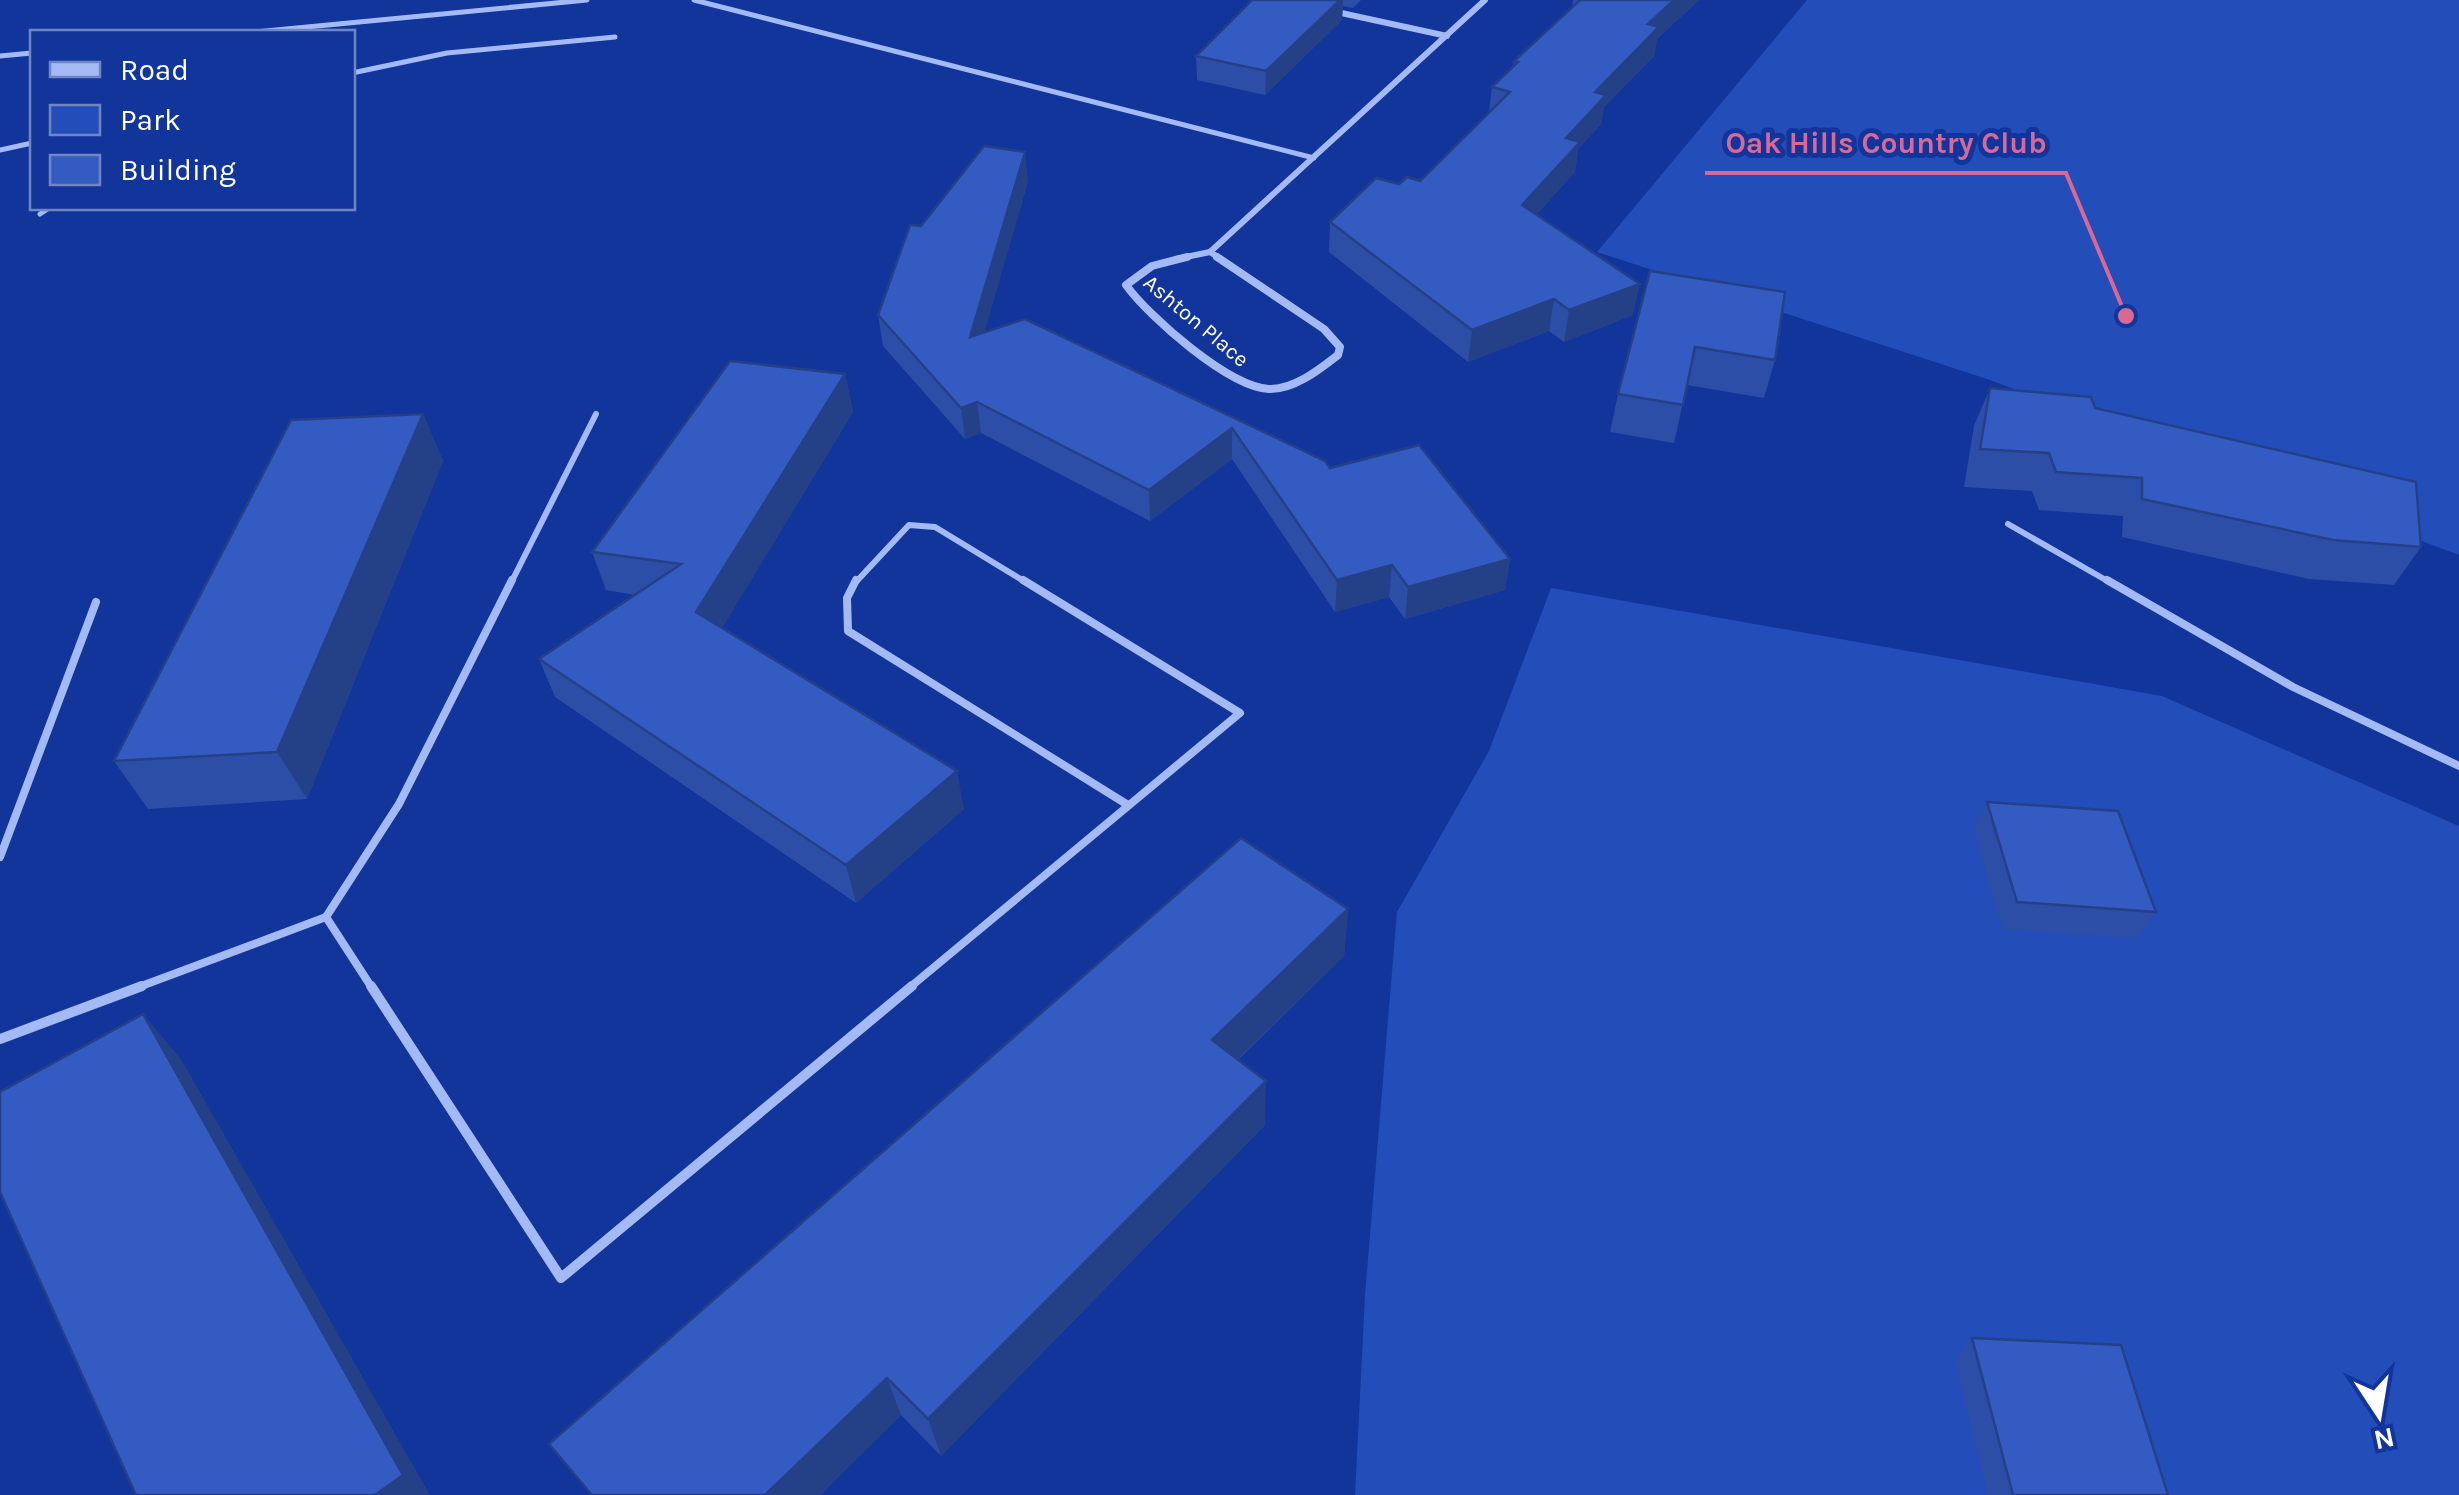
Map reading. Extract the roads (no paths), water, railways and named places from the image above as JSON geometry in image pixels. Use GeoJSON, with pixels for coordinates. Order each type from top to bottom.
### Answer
{"type":"FeatureCollection","features":[{"type":"Feature","properties":{"kind":"street","name":"Ashton Place"},"geometry":{"type":"LineString","coordinates":[[1210,252],[1324,329],[1340,347],[1338,355],[1284,387],[1268,389],[1239,381],[1133,295],[1126,285],[1131,277],[1210,252],[1486,0]]}},
{"type":"Feature","properties":{"kind":"street"},"geometry":{"type":"LineString","coordinates":[[1318,8],[1446,36]]}},
{"type":"Feature","properties":{"kind":"lane"},"geometry":{"type":"LineString","coordinates":[[276,30],[588,0]]}},
{"type":"Feature","properties":{"kind":"lane"},"geometry":{"type":"LineString","coordinates":[[694,0],[1314,158]]}},
{"type":"Feature","properties":{"kind":"lane"},"geometry":{"type":"LineString","coordinates":[[355,72],[447,52],[615,37]]}},
{"type":"Feature","properties":{"kind":"lane"},"geometry":{"type":"LineString","coordinates":[[0,56],[30,53]]}},
{"type":"Feature","properties":{"kind":"lane"},"geometry":{"type":"LineString","coordinates":[[0,150],[30,143]]}},
{"type":"Feature","properties":{"kind":"lane"},"geometry":{"type":"LineString","coordinates":[[40,214],[46,210]]}},
{"type":"Feature","properties":{"kind":"lane"},"geometry":{"type":"LineString","coordinates":[[0,1039],[326,918],[399,804],[596,414]]}},
{"type":"Feature","properties":{"kind":"lane"},"geometry":{"type":"LineString","coordinates":[[2008,524],[2293,687],[2459,766]]}},
{"type":"Feature","properties":{"kind":"lane"},"geometry":{"type":"LineString","coordinates":[[326,918],[561,1278],[1240,712],[935,527],[909,525],[858,576],[847,598],[848,631],[1128,805]]}},
{"type":"Feature","properties":{"kind":"lane"},"geometry":{"type":"LineString","coordinates":[[0,857],[96,602]]}},
{"type":"Feature","properties":{"kind":"place","name":"Oak Hills Country Club"},"geometry":{"type":"Point","coordinates":[2126,316]}}]}
